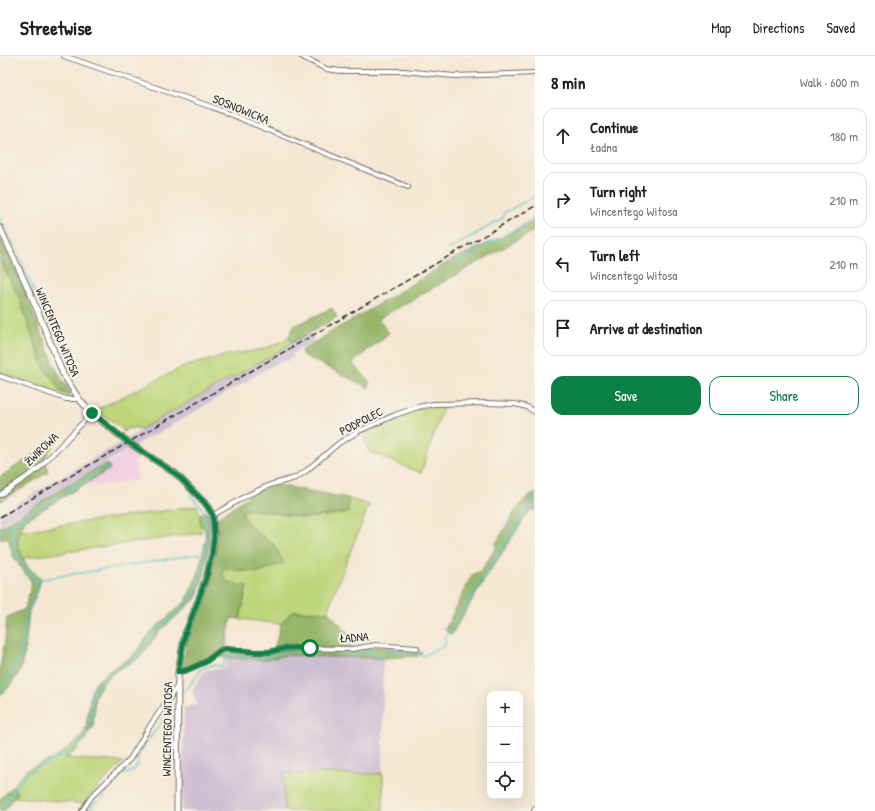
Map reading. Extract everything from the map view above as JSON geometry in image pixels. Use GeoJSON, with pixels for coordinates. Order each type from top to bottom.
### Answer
{"type":"FeatureCollection","features":[{"type":"Feature","properties":{"kind":"street","name":"SOSNOWICKA"},"geometry":{"type":"LineString","coordinates":[[64,56],[212,108],[408,187]]}},
{"type":"Feature","properties":{"kind":"street"},"geometry":{"type":"LineString","coordinates":[[301,56],[326,69],[341,72],[404,71],[454,76],[535,74]]}},
{"type":"Feature","properties":{"kind":"street","name":"WINCENTEGO WITOSA"},"geometry":{"type":"LineString","coordinates":[[0,228],[31,295],[63,374],[79,399],[92,413],[128,442],[176,474],[205,503],[213,515],[214,537],[212,554],[205,582],[185,634],[178,672],[177,811]]}},
{"type":"Feature","properties":{"kind":"street"},"geometry":{"type":"LineString","coordinates":[[0,376],[66,399],[79,399]]}},
{"type":"Feature","properties":{"kind":"street","name":"PODPOLEC"},"geometry":{"type":"LineString","coordinates":[[213,515],[248,495],[270,485],[295,478],[306,471],[339,443],[359,431],[395,415],[418,407],[434,404],[515,404],[527,407],[535,412]]}},
{"type":"Feature","properties":{"kind":"street","name":"ŻWIROWA"},"geometry":{"type":"LineString","coordinates":[[0,494],[38,469],[92,413]]}},
{"type":"Feature","properties":{"kind":"street","name":"ŁADNA"},"geometry":{"type":"LineString","coordinates":[[178,672],[187,670],[205,662],[221,650],[226,649],[269,652],[286,648],[352,649],[376,646],[417,648]]}},
{"type":"Feature","properties":{"kind":"street"},"geometry":{"type":"LineString","coordinates":[[82,811],[92,796],[130,760],[150,726],[178,684]]}},
{"type":"Feature","properties":{"kind":"shaded area"},"geometry":{"type":"Polygon","coordinates":[[[310,333],[314,341],[293,353],[292,358],[287,361],[277,363],[252,377],[23,512],[0,524],[0,513],[139,432],[139,430],[310,333]]]}},
{"type":"Feature","properties":{"kind":"shaded area"},"geometry":{"type":"Polygon","coordinates":[[[131,449],[143,457],[134,460],[138,480],[92,486],[84,485],[110,470],[108,464],[131,449]]]}},
{"type":"Feature","properties":{"kind":"shaded area"},"geometry":{"type":"Polygon","coordinates":[[[286,655],[383,658],[383,774],[284,773],[284,811],[182,811],[184,708],[197,704],[192,690],[205,670],[226,668],[227,658],[264,660],[286,655]]]}},
{"type":"Feature","properties":{"kind":"green space"},"geometry":{"type":"Polygon","coordinates":[[[535,221],[535,230],[378,319],[389,333],[352,363],[369,381],[369,388],[303,355],[301,351],[452,260],[535,221]]]}},
{"type":"Feature","properties":{"kind":"green space"},"geometry":{"type":"Polygon","coordinates":[[[0,238],[25,290],[34,316],[61,379],[72,394],[68,396],[63,394],[45,370],[20,299],[0,261],[0,238]]]}},
{"type":"Feature","properties":{"kind":"green space"},"geometry":{"type":"Polygon","coordinates":[[[0,261],[20,299],[45,370],[63,394],[0,373],[0,261]]]}},
{"type":"Feature","properties":{"kind":"green space"},"geometry":{"type":"Polygon","coordinates":[[[332,308],[337,317],[292,343],[289,336],[294,326],[332,308]]]}},
{"type":"Feature","properties":{"kind":"green space"},"geometry":{"type":"Polygon","coordinates":[[[289,336],[292,343],[278,352],[141,429],[133,427],[132,429],[128,428],[123,432],[123,429],[96,410],[183,367],[228,355],[264,349],[281,342],[289,336]]]}},
{"type":"Feature","properties":{"kind":"green space"},"geometry":{"type":"Polygon","coordinates":[[[444,405],[421,473],[369,452],[363,432],[418,409],[444,405]]]}},
{"type":"Feature","properties":{"kind":"green space"},"geometry":{"type":"Polygon","coordinates":[[[58,438],[45,458],[48,472],[0,502],[0,477],[58,438]]]}},
{"type":"Feature","properties":{"kind":"green space"},"geometry":{"type":"Polygon","coordinates":[[[108,464],[110,469],[25,520],[17,537],[19,550],[27,566],[41,579],[29,611],[25,649],[20,672],[7,689],[0,695],[0,668],[5,641],[7,617],[25,609],[32,582],[13,556],[8,537],[0,539],[0,527],[94,470],[108,464]]]}},
{"type":"Feature","properties":{"kind":"green space"},"geometry":{"type":"Polygon","coordinates":[[[277,485],[348,498],[348,513],[307,518],[249,509],[241,513],[252,528],[274,545],[284,563],[258,572],[228,569],[222,572],[227,582],[247,586],[240,619],[231,618],[226,648],[193,667],[183,669],[186,644],[190,629],[202,603],[211,575],[217,538],[217,520],[220,516],[254,493],[277,485]]]}},
{"type":"Feature","properties":{"kind":"green space"},"geometry":{"type":"Polygon","coordinates":[[[535,493],[535,510],[530,510],[490,571],[451,635],[445,630],[472,575],[482,570],[497,546],[495,545],[516,510],[529,495],[535,493]]]}},
{"type":"Feature","properties":{"kind":"green space"},"geometry":{"type":"Polygon","coordinates":[[[348,498],[369,505],[329,606],[328,612],[293,611],[281,624],[240,619],[247,586],[227,582],[221,572],[228,569],[258,572],[274,545],[252,528],[241,514],[248,509],[307,518],[347,513],[348,498]]]}},
{"type":"Feature","properties":{"kind":"green space"},"geometry":{"type":"Polygon","coordinates":[[[197,506],[200,516],[201,533],[23,558],[18,545],[20,531],[197,506]]]}},
{"type":"Feature","properties":{"kind":"green space"},"geometry":{"type":"Polygon","coordinates":[[[207,511],[209,517],[209,546],[204,575],[196,598],[159,632],[139,658],[115,671],[103,682],[95,696],[93,728],[89,732],[86,729],[91,692],[96,682],[108,672],[133,656],[151,632],[186,601],[198,574],[206,539],[205,530],[200,525],[200,514],[207,511]]]}},
{"type":"Feature","properties":{"kind":"green space"},"geometry":{"type":"Polygon","coordinates":[[[293,611],[328,612],[347,631],[352,648],[274,650],[281,624],[293,611]]]}},
{"type":"Feature","properties":{"kind":"green space"},"geometry":{"type":"Polygon","coordinates":[[[377,647],[417,650],[422,653],[418,656],[383,658],[286,655],[264,660],[215,657],[222,651],[255,654],[286,649],[377,647]]]}},
{"type":"Feature","properties":{"kind":"green space"},"geometry":{"type":"Polygon","coordinates":[[[86,729],[89,732],[84,741],[66,758],[123,762],[91,794],[84,804],[15,797],[17,793],[13,786],[25,771],[53,759],[81,738],[86,729]]]}},
{"type":"Feature","properties":{"kind":"green space"},"geometry":{"type":"Polygon","coordinates":[[[284,773],[383,774],[383,811],[284,811],[284,773]]]}},
{"type":"Feature","properties":{"kind":"green space"},"geometry":{"type":"Polygon","coordinates":[[[13,786],[17,793],[4,811],[0,811],[0,799],[13,786]]]}},
{"type":"Feature","properties":{"kind":"waterway"},"geometry":{"type":"LineString","coordinates":[[448,250],[503,218],[504,213],[535,196]]}},
{"type":"Feature","properties":{"kind":"waterway"},"geometry":{"type":"LineString","coordinates":[[0,218],[17,251]]}},
{"type":"Feature","properties":{"kind":"waterway"},"geometry":{"type":"LineString","coordinates":[[456,263],[535,218]]}},
{"type":"Feature","properties":{"kind":"waterway"},"geometry":{"type":"LineString","coordinates":[[19,256],[40,305]]}},
{"type":"Feature","properties":{"kind":"waterway"},"geometry":{"type":"LineString","coordinates":[[43,313],[53,335]]}},
{"type":"Feature","properties":{"kind":"waterway"},"geometry":{"type":"LineString","coordinates":[[55,340],[68,372]]}},
{"type":"Feature","properties":{"kind":"waterway"},"geometry":{"type":"LineString","coordinates":[[0,531],[110,466]]}},
{"type":"Feature","properties":{"kind":"waterway"},"geometry":{"type":"LineString","coordinates":[[0,808],[28,772],[73,750],[87,734],[91,721],[92,695],[99,683],[113,670],[134,659],[143,650],[150,636],[187,605],[196,591],[203,569],[208,541],[206,517],[202,508],[190,495]]}},
{"type":"Feature","properties":{"kind":"waterway"},"geometry":{"type":"LineString","coordinates":[[529,507],[532,499],[535,499]]}},
{"type":"Feature","properties":{"kind":"waterway"},"geometry":{"type":"LineString","coordinates":[[183,691],[189,687],[202,668],[213,665],[223,666],[227,655],[264,657],[284,651],[353,653],[373,652],[379,655],[387,651],[414,652],[424,656],[435,649],[442,647],[445,645],[445,637],[529,507],[535,507]]}},
{"type":"Feature","properties":{"kind":"waterway"},"geometry":{"type":"LineString","coordinates":[[0,691],[22,652],[27,613],[37,589],[36,580],[18,558],[13,536],[13,523]]}},
{"type":"Feature","properties":{"kind":"waterway"},"geometry":{"type":"LineString","coordinates":[[36,580],[200,554]]}},
{"type":"Feature","properties":{"kind":"waterway"},"geometry":{"type":"LineString","coordinates":[[90,811],[94,804],[104,797],[108,788],[114,784],[119,776],[133,771],[138,764],[138,757],[145,744],[165,718],[167,707],[173,695]]}},
{"type":"Feature","properties":{"kind":"railway"},"geometry":{"type":"LineString","coordinates":[[0,517],[535,206]]}},
{"type":"Feature","properties":{"kind":"route"},"geometry":{"type":"LineString","coordinates":[[92,413],[128,442],[176,474],[205,503],[213,515],[214,537],[212,554],[207,575],[185,634],[178,672],[187,670],[205,662],[221,650],[226,649],[269,652],[286,648],[310,648]]}}]}
